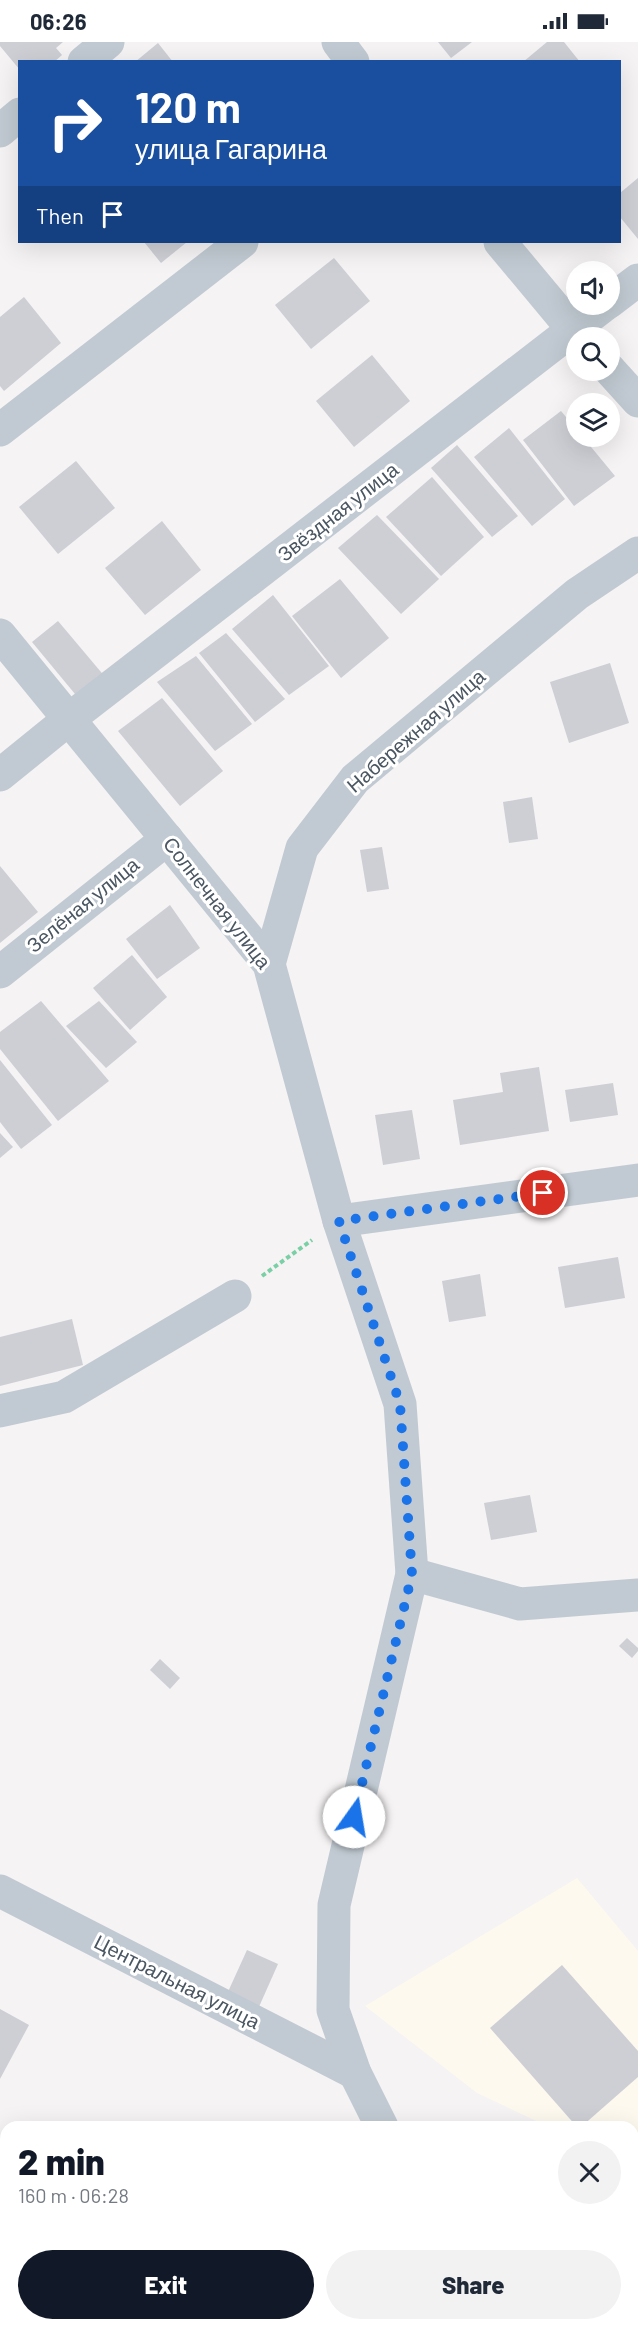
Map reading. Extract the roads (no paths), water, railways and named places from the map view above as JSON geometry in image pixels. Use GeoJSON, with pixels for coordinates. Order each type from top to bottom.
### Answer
{"type":"FeatureCollection","features":[{"type":"Feature","properties":{"kind":"street"},"geometry":{"type":"LineString","coordinates":[[86,60],[108,42]]}},
{"type":"Feature","properties":{"kind":"street"},"geometry":{"type":"LineString","coordinates":[[338,42],[352,60]]}},
{"type":"Feature","properties":{"kind":"street"},"geometry":{"type":"LineString","coordinates":[[0,130],[18,116]]}},
{"type":"Feature","properties":{"kind":"street"},"geometry":{"type":"LineString","coordinates":[[0,430],[241,243]]}},
{"type":"Feature","properties":{"kind":"street"},"geometry":{"type":"LineString","coordinates":[[501,243],[571,327]]}},
{"type":"Feature","properties":{"kind":"street","name":"Звёздная улица"},"geometry":{"type":"LineString","coordinates":[[620,294],[638,280]]}},
{"type":"Feature","properties":{"kind":"street","name":"Звёздная улица"},"geometry":{"type":"LineString","coordinates":[[584,327],[596,315]]}},
{"type":"Feature","properties":{"kind":"street","name":"Звёздная улица"},"geometry":{"type":"LineString","coordinates":[[0,775],[69,719],[566,342]]}},
{"type":"Feature","properties":{"kind":"street"},"geometry":{"type":"LineString","coordinates":[[620,381],[638,401]]}},
{"type":"Feature","properties":{"kind":"street","name":"Набережная улица"},"geometry":{"type":"LineString","coordinates":[[269,964],[302,848],[355,779],[577,594],[638,553]]}},
{"type":"Feature","properties":{"kind":"street","name":"Солнечная улица"},"geometry":{"type":"LineString","coordinates":[[0,635],[269,964],[339,1221],[400,1404],[412,1574],[334,1905],[333,2010],[355,2073],[379,2121]]}},
{"type":"Feature","properties":{"kind":"street","name":"Зелёная улица"},"geometry":{"type":"LineString","coordinates":[[0,972],[167,839]]}},
{"type":"Feature","properties":{"kind":"street"},"geometry":{"type":"LineString","coordinates":[[339,1221],[638,1180]]}},
{"type":"Feature","properties":{"kind":"street"},"geometry":{"type":"LineString","coordinates":[[0,1411],[64,1397],[235,1296]]}},
{"type":"Feature","properties":{"kind":"street"},"geometry":{"type":"LineString","coordinates":[[412,1574],[520,1604],[638,1594]]}},
{"type":"Feature","properties":{"kind":"street","name":"Центральная улица"},"geometry":{"type":"LineString","coordinates":[[0,1891],[355,2073]]}}]}
